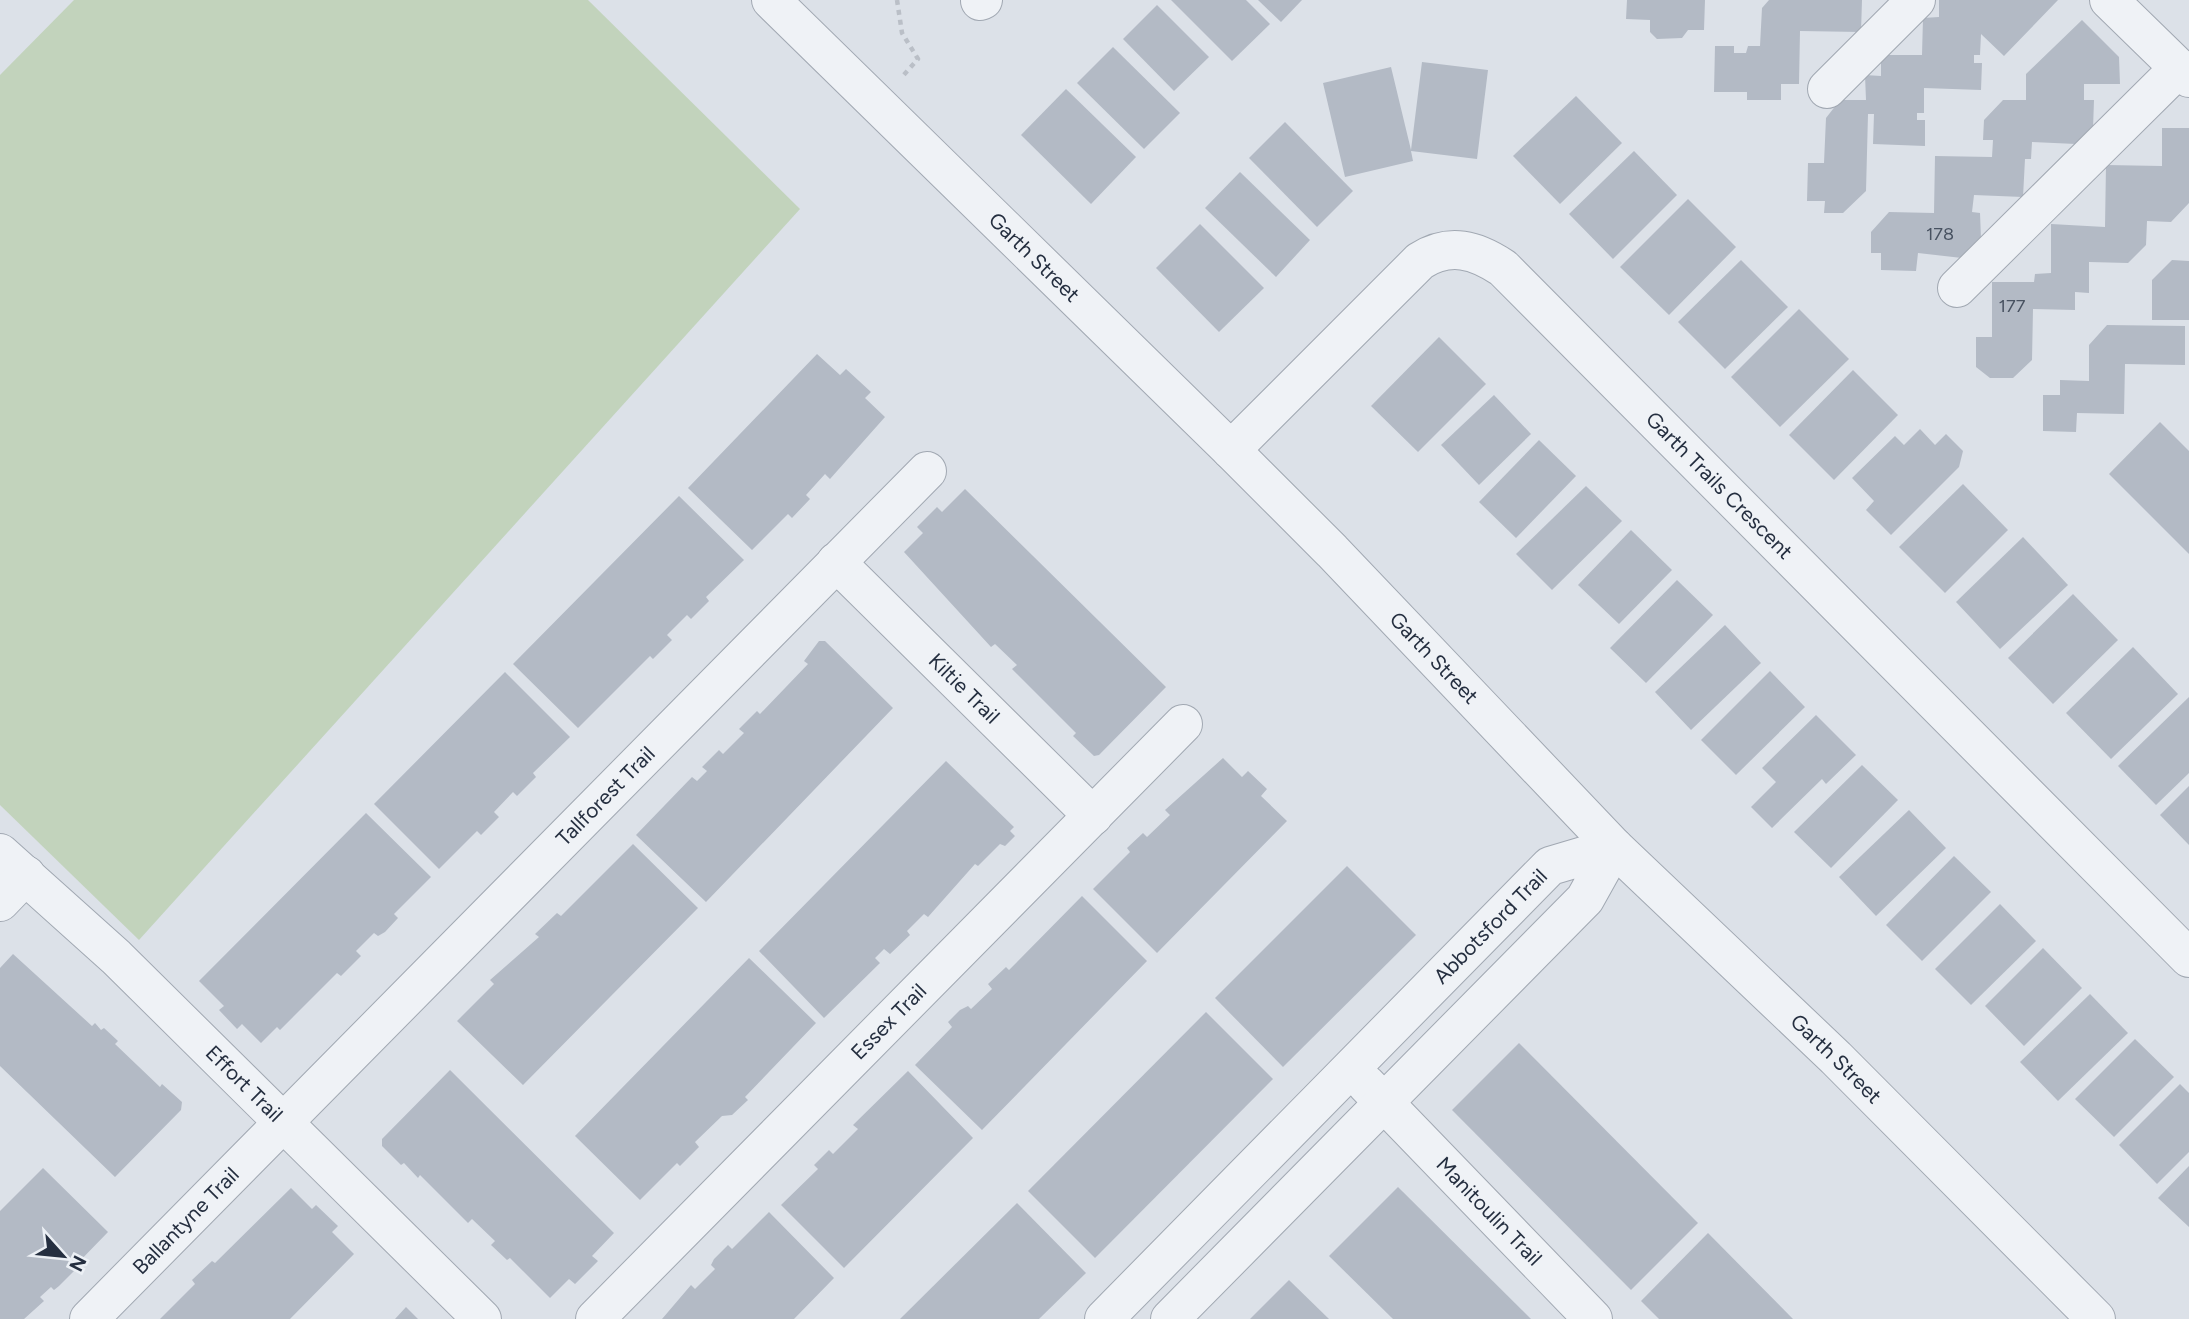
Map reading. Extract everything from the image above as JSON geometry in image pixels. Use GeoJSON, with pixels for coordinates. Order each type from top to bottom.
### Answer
{"type":"FeatureCollection","features":[{"type":"Feature","properties":{"kind":"street","name":"Garth Street"},"geometry":{"type":"LineString","coordinates":[[771,0],[1231,450],[1332,551],[1614,847],[1836,1058],[2096,1319]]}},
{"type":"Feature","properties":{"kind":"street"},"geometry":{"type":"LineString","coordinates":[[1826,89],[1916,0]]}},
{"type":"Feature","properties":{"kind":"street"},"geometry":{"type":"LineString","coordinates":[[1957,288],[2184,73],[2125,5]]}},
{"type":"Feature","properties":{"kind":"street","name":"Garth Trails Crescent"},"geometry":{"type":"LineString","coordinates":[[1231,450],[1420,261],[1446,249],[1483,255],[1503,268],[2189,958]]}},
{"type":"Feature","properties":{"kind":"street","name":"Tallforest Trail"},"geometry":{"type":"LineString","coordinates":[[284,1122],[927,471]]}},
{"type":"Feature","properties":{"kind":"street","name":"Kiltie Trail"},"geometry":{"type":"LineString","coordinates":[[836,562],[1093,816]]}},
{"type":"Feature","properties":{"kind":"street","name":"Essex Trail"},"geometry":{"type":"LineString","coordinates":[[595,1319],[1183,724]]}},
{"type":"Feature","properties":{"kind":"street"},"geometry":{"type":"LineString","coordinates":[[1170,1319],[1584,899],[1614,847]]}},
{"type":"Feature","properties":{"kind":"street","name":"Abbotsford Trail"},"geometry":{"type":"LineString","coordinates":[[1115,1316],[1350,1068],[1550,866],[1614,847]]}},
{"type":"Feature","properties":{"kind":"street"},"geometry":{"type":"LineString","coordinates":[[0,902],[13,864]]}},
{"type":"Feature","properties":{"kind":"street","name":"Effort Trail"},"geometry":{"type":"LineString","coordinates":[[13,864],[116,957],[482,1319]]}},
{"type":"Feature","properties":{"kind":"street","name":"Manitoulin Trail"},"geometry":{"type":"LineString","coordinates":[[1350,1068],[1593,1319]]}},
{"type":"Feature","properties":{"kind":"street","name":"Ballantyne Trail"},"geometry":{"type":"LineString","coordinates":[[89,1319],[284,1122]]}},
{"type":"Feature","properties":{"kind":"path"},"geometry":{"type":"LineString","coordinates":[[897,0],[902,33],[918,59],[900,79]]}},
{"type":"Feature","properties":{"kind":"green space"},"geometry":{"type":"Polygon","coordinates":[[[74,0],[588,0],[800,209],[139,940],[0,805],[0,75],[74,0]]]}},
{"type":"Feature","properties":{"kind":"building"},"geometry":{"type":"Polygon","coordinates":[[[1171,0],[1246,0],[1270,24],[1232,61],[1171,0]]]}},
{"type":"Feature","properties":{"kind":"building"},"geometry":{"type":"Polygon","coordinates":[[[1258,0],[1302,0],[1281,22],[1258,0]]]}},
{"type":"Feature","properties":{"kind":"building"},"geometry":{"type":"Polygon","coordinates":[[[1627,0],[1705,0],[1704,30],[1688,30],[1682,38],[1657,39],[1650,32],[1650,20],[1626,19],[1627,0]]]}},
{"type":"Feature","properties":{"kind":"building"},"geometry":{"type":"Polygon","coordinates":[[[1769,0],[1862,0],[1861,32],[1800,31],[1799,84],[1781,84],[1781,100],[1747,100],[1747,92],[1714,92],[1715,46],[1734,46],[1734,53],[1746,53],[1748,46],[1760,46],[1762,8],[1769,0]]]}},
{"type":"Feature","properties":{"kind":"building"},"geometry":{"type":"Polygon","coordinates":[[[1939,0],[2058,0],[2004,56],[1981,34],[1980,55],[1974,55],[1974,63],[1982,63],[1981,90],[1924,88],[1924,113],[1917,113],[1917,120],[1925,120],[1925,146],[1873,144],[1874,114],[1868,114],[1866,191],[1843,213],[1824,213],[1825,201],[1807,201],[1808,163],[1824,163],[1826,118],[1840,100],[1866,100],[1865,75],[1881,76],[1881,55],[1922,55],[1923,18],[1939,17],[1939,0]]]}},
{"type":"Feature","properties":{"kind":"building"},"geometry":{"type":"Polygon","coordinates":[[[1157,5],[1209,57],[1174,91],[1123,39],[1157,5]]]}},
{"type":"Feature","properties":{"kind":"building"},"geometry":{"type":"Polygon","coordinates":[[[2082,20],[2119,57],[2120,84],[2084,84],[2084,100],[2094,100],[2093,129],[2076,144],[2032,142],[2031,159],[2025,159],[2023,197],[1974,195],[1972,212],[1980,213],[1981,239],[1962,258],[1918,253],[1916,271],[1881,270],[1881,253],[1871,253],[1871,232],[1889,212],[1934,213],[1935,156],[1992,157],[1993,140],[1983,140],[1984,120],[2003,100],[2026,100],[2026,74],[2082,20]]]}},
{"type":"Feature","properties":{"kind":"building"},"geometry":{"type":"Polygon","coordinates":[[[1113,47],[1180,113],[1144,149],[1077,83],[1113,47]]]}},
{"type":"Feature","properties":{"kind":"building"},"geometry":{"type":"Polygon","coordinates":[[[1422,62],[1488,70],[1477,159],[1411,151],[1413,161],[1345,177],[1323,83],[1391,67],[1411,150],[1422,62]]]}},
{"type":"Feature","properties":{"kind":"building"},"geometry":{"type":"Polygon","coordinates":[[[1066,89],[1136,157],[1091,204],[1021,135],[1066,89]]]}},
{"type":"Feature","properties":{"kind":"building"},"geometry":{"type":"Polygon","coordinates":[[[1576,96],[1622,143],[1560,204],[1513,156],[1576,96]]]}},
{"type":"Feature","properties":{"kind":"building"},"geometry":{"type":"Polygon","coordinates":[[[1285,122],[1353,191],[1317,227],[1249,158],[1285,122]]]}},
{"type":"Feature","properties":{"kind":"building"},"geometry":{"type":"Polygon","coordinates":[[[2162,128],[2189,128],[2189,203],[2171,222],[2147,221],[2146,245],[2128,263],[2089,262],[2089,293],[2075,292],[2075,310],[2033,309],[2032,360],[2013,378],[1990,378],[1976,367],[1976,337],[1992,337],[1992,282],[2034,282],[2035,274],[2051,273],[2051,224],[2105,227],[2106,165],[2162,166],[2162,128]]]}},
{"type":"Feature","properties":{"kind":"building"},"geometry":{"type":"Polygon","coordinates":[[[1634,151],[1677,195],[1613,259],[1569,214],[1634,151]]]}},
{"type":"Feature","properties":{"kind":"building"},"geometry":{"type":"Polygon","coordinates":[[[1240,172],[1310,240],[1276,277],[1205,208],[1240,172]]]}},
{"type":"Feature","properties":{"kind":"building"},"geometry":{"type":"Polygon","coordinates":[[[1688,199],[1736,247],[1669,315],[1620,267],[1688,199]]]}},
{"type":"Feature","properties":{"kind":"building"},"geometry":{"type":"Polygon","coordinates":[[[1200,224],[1264,288],[1219,332],[1156,268],[1200,224]]]}},
{"type":"Feature","properties":{"kind":"building"},"geometry":{"type":"Polygon","coordinates":[[[1741,260],[1788,307],[1725,369],[1678,322],[1741,260]]]}},
{"type":"Feature","properties":{"kind":"building"},"geometry":{"type":"Polygon","coordinates":[[[2172,260],[2189,261],[2189,320],[2152,320],[2152,280],[2172,260]]]}},
{"type":"Feature","properties":{"kind":"building"},"geometry":{"type":"Polygon","coordinates":[[[1799,309],[1849,359],[1780,427],[1731,377],[1799,309]]]}},
{"type":"Feature","properties":{"kind":"building"},"geometry":{"type":"Polygon","coordinates":[[[2107,325],[2185,326],[2185,365],[2125,364],[2124,414],[2077,413],[2076,432],[2043,431],[2043,395],[2060,395],[2060,380],[2089,381],[2089,345],[2107,325]]]}},
{"type":"Feature","properties":{"kind":"building"},"geometry":{"type":"Polygon","coordinates":[[[1439,337],[1486,384],[1418,452],[1371,406],[1439,337]]]}},
{"type":"Feature","properties":{"kind":"building"},"geometry":{"type":"Polygon","coordinates":[[[817,354],[840,375],[846,369],[871,392],[865,398],[885,417],[830,479],[825,474],[806,495],[810,499],[792,518],[788,514],[752,550],[688,488],[817,354]]]}},
{"type":"Feature","properties":{"kind":"building"},"geometry":{"type":"Polygon","coordinates":[[[1853,370],[1898,415],[1834,480],[1789,435],[1853,370]]]}},
{"type":"Feature","properties":{"kind":"building"},"geometry":{"type":"Polygon","coordinates":[[[1494,395],[1531,434],[1479,485],[1441,445],[1494,395]]]}},
{"type":"Feature","properties":{"kind":"building"},"geometry":{"type":"Polygon","coordinates":[[[2160,422],[2189,451],[2189,554],[2109,474],[2160,422]]]}},
{"type":"Feature","properties":{"kind":"building"},"geometry":{"type":"Polygon","coordinates":[[[1920,429],[1935,445],[1946,434],[1963,451],[1959,467],[1891,535],[1866,510],[1874,501],[1852,478],[1895,436],[1904,445],[1920,429]]]}},
{"type":"Feature","properties":{"kind":"building"},"geometry":{"type":"Polygon","coordinates":[[[1539,440],[1576,476],[1516,538],[1479,502],[1539,440]]]}},
{"type":"Feature","properties":{"kind":"building"},"geometry":{"type":"Polygon","coordinates":[[[1963,484],[2008,530],[1945,593],[1899,547],[1963,484]]]}},
{"type":"Feature","properties":{"kind":"building"},"geometry":{"type":"Polygon","coordinates":[[[1586,486],[1622,521],[1552,590],[1516,554],[1586,486]]]}},
{"type":"Feature","properties":{"kind":"building"},"geometry":{"type":"Polygon","coordinates":[[[965,489],[1166,687],[1099,755],[1094,756],[1073,736],[1076,733],[1012,669],[1017,665],[995,644],[991,647],[904,552],[923,533],[917,527],[937,507],[942,512],[965,489]]]}},
{"type":"Feature","properties":{"kind":"building"},"geometry":{"type":"Polygon","coordinates":[[[679,496],[744,560],[706,597],[709,601],[691,619],[687,615],[667,635],[672,640],[653,659],[650,656],[578,728],[513,664],[679,496]]]}},
{"type":"Feature","properties":{"kind":"building"},"geometry":{"type":"Polygon","coordinates":[[[1631,530],[1672,570],[1619,624],[1578,585],[1631,530]]]}},
{"type":"Feature","properties":{"kind":"building"},"geometry":{"type":"Polygon","coordinates":[[[2023,537],[2068,585],[2000,649],[1956,602],[2023,537]]]}},
{"type":"Feature","properties":{"kind":"building"},"geometry":{"type":"Polygon","coordinates":[[[1677,580],[1713,615],[1646,683],[1610,648],[1677,580]]]}},
{"type":"Feature","properties":{"kind":"building"},"geometry":{"type":"Polygon","coordinates":[[[2073,594],[2118,640],[2053,704],[2008,658],[2073,594]]]}},
{"type":"Feature","properties":{"kind":"building"},"geometry":{"type":"Polygon","coordinates":[[[1725,625],[1761,663],[1691,730],[1655,692],[1725,625]]]}},
{"type":"Feature","properties":{"kind":"building"},"geometry":{"type":"Polygon","coordinates":[[[819,641],[825,641],[893,708],[706,902],[636,835],[692,777],[697,781],[707,771],[702,767],[719,750],[723,754],[744,733],[739,729],[757,711],[760,714],[808,664],[804,661],[819,641]]]}},
{"type":"Feature","properties":{"kind":"building"},"geometry":{"type":"Polygon","coordinates":[[[2133,647],[2178,694],[2111,759],[2066,713],[2133,647]]]}},
{"type":"Feature","properties":{"kind":"building"},"geometry":{"type":"Polygon","coordinates":[[[1770,671],[1805,707],[1736,775],[1701,740],[1770,671]]]}},
{"type":"Feature","properties":{"kind":"building"},"geometry":{"type":"Polygon","coordinates":[[[505,672],[570,737],[533,773],[536,777],[517,796],[513,792],[494,812],[499,817],[481,835],[477,831],[439,869],[374,804],[505,672]]]}},
{"type":"Feature","properties":{"kind":"building"},"geometry":{"type":"Polygon","coordinates":[[[2189,697],[2189,773],[2156,805],[2118,766],[2189,697]]]}},
{"type":"Feature","properties":{"kind":"building"},"geometry":{"type":"Polygon","coordinates":[[[1816,715],[1856,755],[1826,784],[1822,779],[1772,828],[1751,807],[1776,782],[1762,768],[1816,715]]]}},
{"type":"Feature","properties":{"kind":"building"},"geometry":{"type":"Polygon","coordinates":[[[1223,758],[1242,777],[1248,771],[1267,789],[1261,796],[1287,821],[1157,953],[1093,889],[1130,852],[1127,848],[1143,833],[1147,837],[1170,815],[1165,810],[1223,758]]]}},
{"type":"Feature","properties":{"kind":"building"},"geometry":{"type":"Polygon","coordinates":[[[946,761],[1014,827],[1010,831],[1015,836],[1005,846],[1000,844],[978,866],[975,864],[928,917],[924,914],[907,931],[910,935],[890,954],[884,949],[875,958],[880,963],[824,1018],[759,951],[946,761]]]}},
{"type":"Feature","properties":{"kind":"building"},"geometry":{"type":"Polygon","coordinates":[[[1862,765],[1898,800],[1831,868],[1794,832],[1862,765]]]}},
{"type":"Feature","properties":{"kind":"building"},"geometry":{"type":"Polygon","coordinates":[[[2189,786],[2189,845],[2160,815],[2189,786]]]}},
{"type":"Feature","properties":{"kind":"building"},"geometry":{"type":"Polygon","coordinates":[[[1909,810],[1946,848],[1876,916],[1839,877],[1909,810]]]}},
{"type":"Feature","properties":{"kind":"building"},"geometry":{"type":"Polygon","coordinates":[[[366,813],[431,877],[394,914],[398,918],[385,932],[378,936],[374,933],[356,951],[361,956],[341,976],[337,973],[280,1030],[277,1027],[261,1043],[242,1024],[237,1029],[219,1010],[224,1006],[199,981],[366,813]]]}},
{"type":"Feature","properties":{"kind":"building"},"geometry":{"type":"Polygon","coordinates":[[[633,844],[698,908],[523,1085],[457,1021],[494,984],[490,980],[539,937],[535,934],[557,913],[561,916],[633,844]]]}},
{"type":"Feature","properties":{"kind":"building"},"geometry":{"type":"Polygon","coordinates":[[[1954,856],[1991,892],[1922,961],[1886,925],[1954,856]]]}},
{"type":"Feature","properties":{"kind":"building"},"geometry":{"type":"Polygon","coordinates":[[[1347,866],[1416,935],[1283,1067],[1215,998],[1347,866]]]}},
{"type":"Feature","properties":{"kind":"building"},"geometry":{"type":"Polygon","coordinates":[[[1082,896],[1147,961],[982,1130],[915,1065],[952,1027],[948,1022],[960,1010],[968,1006],[971,1009],[992,989],[988,984],[1006,967],[1009,970],[1082,896]]]}},
{"type":"Feature","properties":{"kind":"building"},"geometry":{"type":"Polygon","coordinates":[[[2000,904],[2036,941],[1971,1005],[1935,969],[2000,904]]]}},
{"type":"Feature","properties":{"kind":"building"},"geometry":{"type":"Polygon","coordinates":[[[2043,948],[2082,988],[2024,1046],[1985,1006],[2043,948]]]}},
{"type":"Feature","properties":{"kind":"building"},"geometry":{"type":"Polygon","coordinates":[[[13,954],[92,1026],[95,1023],[101,1030],[104,1028],[118,1041],[115,1044],[160,1087],[162,1084],[182,1102],[181,1110],[115,1177],[0,1066],[0,968],[13,954]]]}},
{"type":"Feature","properties":{"kind":"building"},"geometry":{"type":"Polygon","coordinates":[[[749,958],[816,1023],[745,1097],[748,1100],[732,1115],[722,1116],[695,1142],[699,1147],[680,1166],[677,1163],[640,1200],[575,1136],[749,958]]]}},
{"type":"Feature","properties":{"kind":"building"},"geometry":{"type":"Polygon","coordinates":[[[2090,994],[2128,1033],[2058,1101],[2020,1062],[2090,994]]]}},
{"type":"Feature","properties":{"kind":"building"},"geometry":{"type":"Polygon","coordinates":[[[1206,1012],[1273,1079],[1095,1258],[1028,1191],[1206,1012]]]}},
{"type":"Feature","properties":{"kind":"building"},"geometry":{"type":"Polygon","coordinates":[[[2135,1039],[2174,1077],[2114,1137],[2075,1099],[2135,1039]]]}},
{"type":"Feature","properties":{"kind":"building"},"geometry":{"type":"Polygon","coordinates":[[[1519,1043],[1698,1223],[1631,1290],[1452,1110],[1519,1043]]]}},
{"type":"Feature","properties":{"kind":"building"},"geometry":{"type":"Polygon","coordinates":[[[450,1070],[614,1233],[592,1256],[598,1261],[575,1284],[569,1279],[550,1298],[510,1258],[507,1260],[491,1245],[495,1241],[472,1219],[468,1223],[420,1175],[418,1178],[382,1146],[382,1139],[450,1070]]]}},
{"type":"Feature","properties":{"kind":"building"},"geometry":{"type":"Polygon","coordinates":[[[908,1071],[973,1138],[844,1268],[781,1205],[818,1169],[814,1165],[829,1150],[833,1154],[858,1129],[853,1125],[908,1071]]]}},
{"type":"Feature","properties":{"kind":"building"},"geometry":{"type":"Polygon","coordinates":[[[2180,1084],[2189,1093],[2189,1152],[2157,1184],[2119,1145],[2180,1084]]]}},
{"type":"Feature","properties":{"kind":"building"},"geometry":{"type":"Polygon","coordinates":[[[2189,1166],[2189,1227],[2158,1198],[2189,1166]]]}},
{"type":"Feature","properties":{"kind":"building"},"geometry":{"type":"Polygon","coordinates":[[[43,1168],[108,1232],[59,1286],[54,1290],[51,1287],[40,1297],[44,1301],[24,1319],[0,1319],[0,1211],[43,1168]]]}},
{"type":"Feature","properties":{"kind":"building"},"geometry":{"type":"Polygon","coordinates":[[[1398,1187],[1531,1319],[1393,1319],[1329,1256],[1398,1187]]]}},
{"type":"Feature","properties":{"kind":"building"},"geometry":{"type":"Polygon","coordinates":[[[291,1188],[312,1209],[316,1205],[338,1226],[332,1232],[354,1254],[290,1319],[160,1319],[195,1284],[192,1280],[212,1261],[215,1263],[291,1188]]]}},
{"type":"Feature","properties":{"kind":"building"},"geometry":{"type":"Polygon","coordinates":[[[1017,1203],[1086,1273],[1039,1319],[900,1319],[1017,1203]]]}},
{"type":"Feature","properties":{"kind":"building"},"geometry":{"type":"Polygon","coordinates":[[[769,1212],[834,1278],[794,1319],[662,1319],[691,1285],[695,1289],[715,1269],[711,1265],[714,1259],[728,1245],[732,1249],[769,1212]]]}},
{"type":"Feature","properties":{"kind":"building"},"geometry":{"type":"Polygon","coordinates":[[[1708,1233],[1793,1319],[1659,1319],[1641,1301],[1708,1233]]]}},
{"type":"Feature","properties":{"kind":"building"},"geometry":{"type":"Polygon","coordinates":[[[1289,1280],[1329,1319],[1250,1319],[1289,1280]]]}},
{"type":"Feature","properties":{"kind":"building"},"geometry":{"type":"Polygon","coordinates":[[[406,1307],[418,1319],[395,1319],[406,1307]]]}}]}
